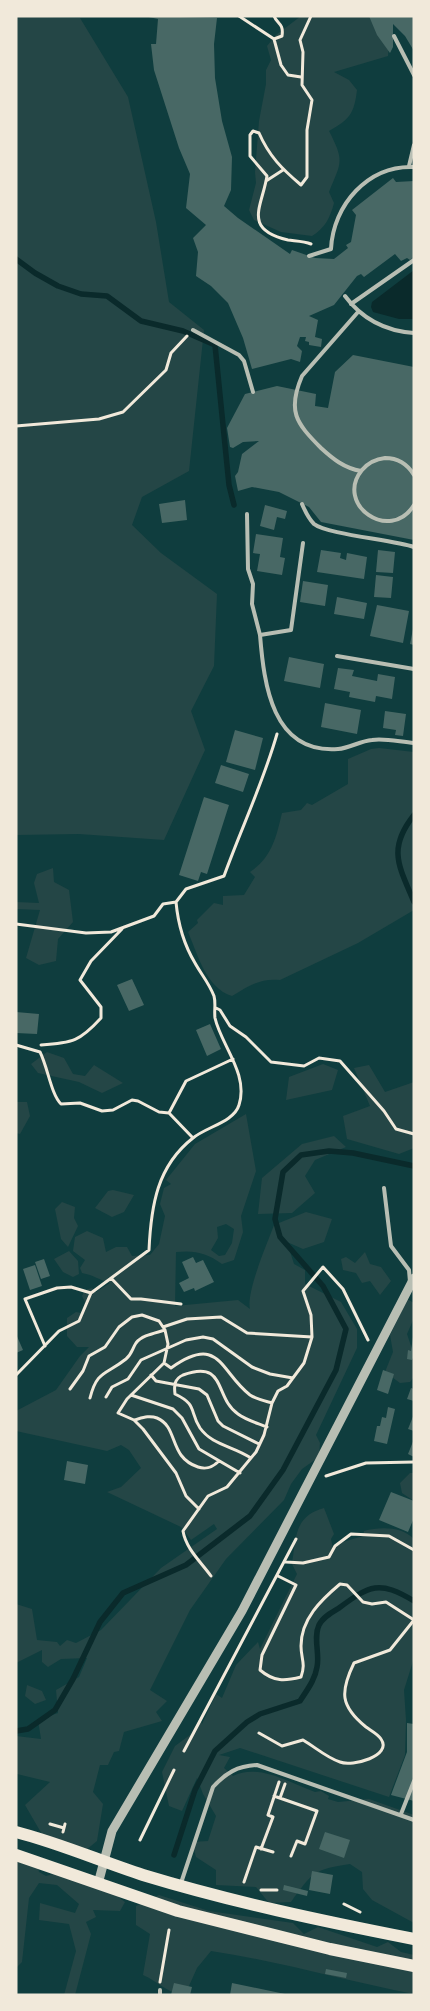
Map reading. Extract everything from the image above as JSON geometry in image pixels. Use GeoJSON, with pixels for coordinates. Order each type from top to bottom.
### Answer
{"type":"FeatureCollection","features":[{"type":"Feature","properties":{"kind":"main road"},"geometry":{"type":"LineString","coordinates":[[16,1832],[59,1844],[104,1862],[180,1886],[272,1910],[414,1939]]}},
{"type":"Feature","properties":{"kind":"main road"},"geometry":{"type":"LineString","coordinates":[[16,1855],[178,1911],[230,1926],[414,1966]]}},
{"type":"Feature","properties":{"kind":"street"},"geometry":{"type":"LineString","coordinates":[[98,1884],[112,1831],[242,1611],[412,1282]]}},
{"type":"Feature","properties":{"kind":"lane"},"geometry":{"type":"LineString","coordinates":[[394,36],[414,75]]}},
{"type":"Feature","properties":{"kind":"lane"},"geometry":{"type":"LineString","coordinates":[[309,256],[331,248],[336,222],[344,204],[357,190],[372,178],[390,170],[411,167],[414,145]]}},
{"type":"Feature","properties":{"kind":"lane"},"geometry":{"type":"LineString","coordinates":[[351,304],[414,260]]}},
{"type":"Feature","properties":{"kind":"lane"},"geometry":{"type":"LineString","coordinates":[[345,296],[358,312],[377,325],[398,332],[414,333]]}},
{"type":"Feature","properties":{"kind":"lane"},"geometry":{"type":"LineString","coordinates":[[358,312],[302,376],[297,388],[295,403],[301,428],[334,460],[352,470],[361,471]]}},
{"type":"Feature","properties":{"kind":"lane"},"geometry":{"type":"LineString","coordinates":[[192,330],[239,355],[244,362],[253,392]]}},
{"type":"Feature","properties":{"kind":"lane"},"geometry":{"type":"LineString","coordinates":[[414,475],[404,464],[386,458],[367,464],[356,480],[356,500],[368,516],[387,521],[397,519],[406,514],[414,505]]}},
{"type":"Feature","properties":{"kind":"lane"},"geometry":{"type":"LineString","coordinates":[[302,504],[307,517],[316,525],[330,530],[414,547]]}},
{"type":"Feature","properties":{"kind":"lane"},"geometry":{"type":"LineString","coordinates":[[247,514],[248,569],[253,584],[252,604],[260,635],[265,682],[280,723],[305,744],[323,748],[339,749],[372,740],[414,743]]}},
{"type":"Feature","properties":{"kind":"lane"},"geometry":{"type":"LineString","coordinates":[[260,635],[291,630],[303,543]]}},
{"type":"Feature","properties":{"kind":"lane"},"geometry":{"type":"LineString","coordinates":[[337,656],[414,669]]}},
{"type":"Feature","properties":{"kind":"lane"},"geometry":{"type":"LineString","coordinates":[[384,1188],[391,1246],[409,1270],[412,1282]]}},
{"type":"Feature","properties":{"kind":"lane"},"geometry":{"type":"LineString","coordinates":[[180,1886],[213,1787],[224,1775],[240,1766],[257,1765],[414,1820]]}},
{"type":"Feature","properties":{"kind":"lane"},"geometry":{"type":"LineString","coordinates":[[401,1814],[414,1781]]}},
{"type":"Feature","properties":{"kind":"path"},"geometry":{"type":"LineString","coordinates":[[239,16],[274,39],[281,65],[288,75],[301,77]]}},
{"type":"Feature","properties":{"kind":"path"},"geometry":{"type":"LineString","coordinates":[[274,16],[281,23],[283,31],[282,36],[274,39]]}},
{"type":"Feature","properties":{"kind":"path"},"geometry":{"type":"LineString","coordinates":[[311,16],[300,40],[302,85],[312,100],[308,130],[307,177],[301,185],[283,170],[268,152],[259,133],[253,131],[250,135],[250,156],[267,176],[265,190],[257,212],[259,222],[270,234],[308,243],[321,252]]}},
{"type":"Feature","properties":{"kind":"path"},"geometry":{"type":"LineString","coordinates":[[266,181],[283,170]]}},
{"type":"Feature","properties":{"kind":"path"},"geometry":{"type":"LineString","coordinates":[[16,426],[99,419],[122,412],[166,370],[171,353],[192,330]]}},
{"type":"Feature","properties":{"kind":"path"},"geometry":{"type":"LineString","coordinates":[[16,1375],[59,1331],[79,1321],[90,1293],[149,1250],[153,1206],[164,1170],[193,1138],[232,1114],[239,1106],[240,1084],[233,1059],[215,1018],[216,1008],[208,982],[184,942],[178,922],[176,902],[186,889],[224,876],[248,812],[265,774],[280,723]]}},
{"type":"Feature","properties":{"kind":"path"},"geometry":{"type":"LineString","coordinates":[[16,924],[86,933],[111,932],[154,916],[163,904],[176,902]]}},
{"type":"Feature","properties":{"kind":"path"},"geometry":{"type":"LineString","coordinates":[[122,929],[91,961],[80,980],[101,1007],[101,1018],[84,1037],[63,1044],[41,1044],[40,1052],[48,1068],[54,1098],[61,1104],[80,1103],[102,1111],[113,1110],[132,1100],[138,1101],[158,1112],[169,1112],[193,1138]]}},
{"type":"Feature","properties":{"kind":"path"},"geometry":{"type":"LineString","coordinates":[[216,1008],[220,1010],[230,1026],[246,1037],[271,1062],[304,1066],[319,1058],[340,1061],[384,1111],[396,1129],[397,1136]]}},
{"type":"Feature","properties":{"kind":"path"},"geometry":{"type":"LineString","coordinates":[[16,1044],[40,1052]]}},
{"type":"Feature","properties":{"kind":"path"},"geometry":{"type":"LineString","coordinates":[[169,1112],[186,1081],[233,1059]]}},
{"type":"Feature","properties":{"kind":"path"},"geometry":{"type":"LineString","coordinates":[[396,1129],[414,1134]]}},
{"type":"Feature","properties":{"kind":"path"},"geometry":{"type":"LineString","coordinates":[[212,1576],[185,1541],[183,1531],[208,1496],[228,1486],[251,1458],[266,1427],[272,1403],[278,1391],[287,1386],[304,1363],[312,1337],[311,1315],[303,1291],[308,1283],[324,1268],[343,1289],[369,1343]]}},
{"type":"Feature","properties":{"kind":"path"},"geometry":{"type":"LineString","coordinates":[[111,1278],[131,1299],[141,1298],[181,1304]]}},
{"type":"Feature","properties":{"kind":"path"},"geometry":{"type":"LineString","coordinates":[[45,1346],[25,1300],[57,1288],[71,1286],[90,1293]]}},
{"type":"Feature","properties":{"kind":"path"},"geometry":{"type":"LineString","coordinates":[[70,1389],[83,1371],[89,1356],[106,1347],[119,1327],[132,1317],[142,1315],[159,1321],[164,1328],[168,1348],[164,1363],[131,1395],[118,1413],[134,1420],[176,1473],[186,1496],[199,1509]]}},
{"type":"Feature","properties":{"kind":"path"},"geometry":{"type":"LineString","coordinates":[[90,1398],[94,1383],[103,1373],[132,1354],[136,1343],[144,1337],[187,1319],[221,1318],[247,1333],[312,1337]]}},
{"type":"Feature","properties":{"kind":"path"},"geometry":{"type":"LineString","coordinates":[[106,1397],[112,1387],[128,1379],[141,1360],[186,1340],[203,1337],[213,1339],[252,1367],[270,1374],[293,1378]]}},
{"type":"Feature","properties":{"kind":"path"},"geometry":{"type":"LineString","coordinates":[[164,1363],[171,1368],[194,1355],[213,1357],[224,1364],[252,1397],[272,1403]]}},
{"type":"Feature","properties":{"kind":"path"},"geometry":{"type":"LineString","coordinates":[[251,1458],[237,1449],[215,1442],[208,1436],[199,1427],[189,1402],[175,1394],[175,1384],[179,1377],[195,1371],[205,1372],[214,1376],[220,1383],[232,1409],[238,1414],[266,1427]]}},
{"type":"Feature","properties":{"kind":"path"},"geometry":{"type":"LineString","coordinates":[[151,1375],[156,1380],[199,1389],[207,1395],[218,1421],[223,1426],[259,1444]]}},
{"type":"Feature","properties":{"kind":"path"},"geometry":{"type":"LineString","coordinates":[[131,1395],[173,1409],[182,1418],[198,1449],[216,1461],[220,1460],[240,1472]]}},
{"type":"Feature","properties":{"kind":"path"},"geometry":{"type":"LineString","coordinates":[[134,1420],[146,1416],[158,1418],[164,1424],[182,1459],[193,1466],[203,1469],[213,1467],[220,1460]]}},
{"type":"Feature","properties":{"kind":"path"},"geometry":{"type":"LineString","coordinates":[[315,1472],[326,1476],[366,1463],[414,1462]]}},
{"type":"Feature","properties":{"kind":"path"},"geometry":{"type":"LineString","coordinates":[[286,1562],[303,1563],[329,1557],[335,1546],[351,1534],[389,1536],[414,1550]]}},
{"type":"Feature","properties":{"kind":"path"},"geometry":{"type":"LineString","coordinates":[[259,1734],[282,1746],[303,1740],[340,1762],[354,1765],[366,1761],[382,1751],[381,1738],[355,1718],[347,1707],[344,1684],[354,1664],[390,1650],[414,1620],[386,1602],[372,1604],[363,1602],[347,1585],[340,1584],[320,1602],[308,1618],[301,1646],[305,1665],[302,1677],[287,1681],[270,1678],[260,1670],[262,1655],[296,1585],[278,1576]]}},
{"type":"Feature","properties":{"kind":"path"},"geometry":{"type":"LineString","coordinates":[[140,1840],[174,1770]]}},
{"type":"Feature","properties":{"kind":"path"},"geometry":{"type":"LineString","coordinates":[[280,1798],[286,1781]]}},
{"type":"Feature","properties":{"kind":"path"},"geometry":{"type":"LineString","coordinates":[[261,1849],[273,1817],[268,1815],[279,1782]]}},
{"type":"Feature","properties":{"kind":"path"},"geometry":{"type":"LineString","coordinates":[[274,1796],[317,1811],[305,1844],[297,1841],[292,1856]]}},
{"type":"Feature","properties":{"kind":"path"},"geometry":{"type":"LineString","coordinates":[[244,1882],[256,1847],[273,1852]]}},
{"type":"Feature","properties":{"kind":"path"},"geometry":{"type":"LineString","coordinates":[[344,1904],[365,1914]]}},
{"type":"Feature","properties":{"kind":"path"},"geometry":{"type":"LineString","coordinates":[[160,1992],[160,1978],[169,1930]]}},
{"type":"Feature","properties":{"kind":"shaded area"},"geometry":{"type":"Polygon","coordinates":[[[16,16],[80,18],[128,97],[156,222],[169,302],[204,330],[189,471],[142,497],[132,525],[161,553],[217,594],[214,666],[191,711],[205,750],[164,840],[79,834],[16,835],[16,16]]]}},
{"type":"Feature","properties":{"kind":"shaded area"},"geometry":{"type":"Polygon","coordinates":[[[301,16],[414,16],[391,20],[388,56],[334,72],[349,80],[357,90],[350,115],[342,123],[329,131],[337,149],[340,162],[329,192],[334,203],[326,222],[312,236],[281,232],[254,220],[249,210],[256,183],[255,172],[259,121],[266,84],[266,70],[271,60],[267,46],[276,35],[301,16]]]}},
{"type":"Feature","properties":{"kind":"shaded area"},"geometry":{"type":"Polygon","coordinates":[[[414,270],[414,319],[399,319],[373,312],[372,302],[414,270]]]}},
{"type":"Feature","properties":{"kind":"shaded area"},"geometry":{"type":"Polygon","coordinates":[[[379,748],[414,752],[414,910],[358,943],[280,980],[266,980],[249,986],[232,996],[223,992],[204,970],[188,932],[214,903],[223,905],[223,896],[244,895],[255,877],[250,872],[263,860],[272,846],[282,813],[301,810],[307,803],[312,805],[348,784],[348,759],[371,749],[379,748]]]}},
{"type":"Feature","properties":{"kind":"shaded area"},"geometry":{"type":"Polygon","coordinates":[[[53,868],[54,882],[69,890],[73,922],[58,939],[56,961],[39,965],[26,958],[40,910],[16,909],[16,902],[39,903],[34,883],[37,874],[53,868]]]}},
{"type":"Feature","properties":{"kind":"shaded area"},"geometry":{"type":"Polygon","coordinates":[[[47,1052],[64,1058],[73,1074],[85,1076],[94,1065],[123,1083],[102,1093],[79,1082],[38,1073],[31,1064],[47,1052]]]}},
{"type":"Feature","properties":{"kind":"shaded area"},"geometry":{"type":"Polygon","coordinates":[[[323,1064],[338,1070],[332,1090],[286,1100],[289,1077],[323,1064]]]}},
{"type":"Feature","properties":{"kind":"shaded area"},"geometry":{"type":"Polygon","coordinates":[[[369,1065],[385,1092],[414,1082],[414,1148],[399,1154],[347,1139],[343,1116],[370,1106],[354,1068],[369,1065]]]}},
{"type":"Feature","properties":{"kind":"shaded area"},"geometry":{"type":"Polygon","coordinates":[[[16,1102],[27,1102],[30,1116],[20,1134],[16,1133],[16,1102]]]}},
{"type":"Feature","properties":{"kind":"shaded area"},"geometry":{"type":"Polygon","coordinates":[[[246,1114],[256,1171],[241,1216],[243,1232],[234,1260],[222,1264],[200,1253],[189,1251],[176,1252],[175,1306],[238,1300],[250,1309],[254,1280],[274,1225],[306,1212],[332,1219],[324,1242],[303,1249],[287,1242],[294,1264],[305,1270],[305,1284],[341,1302],[357,1329],[357,1348],[316,1435],[320,1443],[319,1457],[302,1469],[291,1484],[284,1500],[226,1559],[190,1610],[150,1690],[167,1701],[156,1712],[162,1721],[124,1732],[119,1751],[114,1752],[108,1765],[100,1765],[93,1792],[103,1804],[97,1841],[86,1850],[43,1836],[25,1805],[50,1782],[17,1774],[16,1736],[41,1739],[38,1720],[58,1713],[56,1690],[79,1677],[87,1658],[61,1659],[48,1667],[42,1662],[42,1650],[16,1663],[16,1604],[32,1609],[37,1640],[57,1642],[60,1646],[67,1640],[76,1643],[101,1630],[161,1568],[217,1529],[214,1524],[191,1540],[181,1527],[107,1492],[121,1487],[141,1468],[129,1450],[121,1445],[107,1451],[16,1431],[16,1411],[56,1390],[80,1356],[89,1347],[77,1347],[67,1336],[67,1318],[76,1312],[81,1313],[85,1302],[82,1296],[85,1290],[92,1288],[96,1292],[110,1283],[82,1273],[80,1268],[85,1260],[73,1251],[75,1237],[87,1231],[103,1238],[106,1252],[116,1247],[127,1247],[132,1256],[150,1255],[159,1244],[165,1216],[160,1204],[164,1188],[171,1184],[166,1180],[195,1144],[246,1114]],[[226,1224],[217,1227],[218,1238],[211,1250],[219,1256],[225,1255],[232,1243],[234,1229],[226,1224]]]}},
{"type":"Feature","properties":{"kind":"shaded area"},"geometry":{"type":"Polygon","coordinates":[[[334,1136],[346,1147],[315,1160],[305,1176],[315,1193],[292,1213],[258,1214],[262,1178],[302,1144],[334,1136]]]}},
{"type":"Feature","properties":{"kind":"shaded area"},"geometry":{"type":"Polygon","coordinates":[[[113,1190],[134,1195],[124,1212],[112,1217],[95,1208],[108,1191],[113,1190]]]}},
{"type":"Feature","properties":{"kind":"shaded area"},"geometry":{"type":"Polygon","coordinates":[[[62,1202],[75,1207],[74,1218],[78,1226],[68,1247],[61,1239],[55,1209],[62,1202]]]}},
{"type":"Feature","properties":{"kind":"shaded area"},"geometry":{"type":"Polygon","coordinates":[[[69,1251],[78,1261],[79,1274],[73,1277],[63,1272],[54,1259],[69,1251]]]}},
{"type":"Feature","properties":{"kind":"shaded area"},"geometry":{"type":"Polygon","coordinates":[[[365,1252],[370,1264],[381,1267],[391,1281],[380,1295],[370,1281],[362,1283],[356,1273],[343,1270],[341,1259],[346,1257],[355,1263],[365,1252]]]}},
{"type":"Feature","properties":{"kind":"shaded area"},"geometry":{"type":"Polygon","coordinates":[[[407,1299],[414,1303],[414,1318],[407,1334],[414,1355],[414,1377],[410,1382],[400,1383],[385,1372],[393,1352],[390,1335],[407,1299]]]}},
{"type":"Feature","properties":{"kind":"shaded area"},"geometry":{"type":"Polygon","coordinates":[[[410,1473],[414,1473],[414,1501],[402,1493],[400,1483],[410,1473]]]}},
{"type":"Feature","properties":{"kind":"shaded area"},"geometry":{"type":"Polygon","coordinates":[[[324,1508],[334,1534],[331,1539],[333,1549],[343,1542],[363,1536],[364,1531],[377,1529],[397,1530],[414,1539],[414,1658],[404,1690],[406,1720],[405,1755],[389,1797],[240,1748],[219,1755],[230,1757],[224,1768],[233,1776],[253,1772],[264,1773],[315,1792],[321,1791],[329,1796],[328,1799],[338,1802],[369,1799],[414,1815],[414,1923],[372,1900],[363,1889],[362,1872],[350,1864],[329,1868],[315,1874],[291,1902],[269,1903],[256,1887],[216,1885],[216,1870],[196,1857],[192,1842],[208,1841],[216,1816],[203,1794],[197,1778],[182,1811],[169,1806],[162,1772],[175,1746],[190,1735],[200,1718],[202,1724],[216,1694],[222,1698],[236,1665],[258,1642],[260,1649],[297,1574],[292,1564],[298,1529],[307,1516],[324,1508]]]}},
{"type":"Feature","properties":{"kind":"shaded area"},"geometry":{"type":"Polygon","coordinates":[[[27,1685],[42,1691],[46,1700],[35,1704],[25,1696],[27,1685]]]}},
{"type":"Feature","properties":{"kind":"shaded area"},"geometry":{"type":"Polygon","coordinates":[[[35,1855],[39,1872],[46,1876],[59,1873],[80,1874],[98,1882],[125,1902],[120,1911],[93,1910],[96,1917],[86,1922],[91,1934],[75,1995],[64,1995],[76,1951],[69,1924],[39,1920],[40,1903],[75,1913],[79,1904],[57,1885],[39,1883],[29,1898],[22,1962],[16,1968],[16,1857],[35,1855]]]}},
{"type":"Feature","properties":{"kind":"shaded area"},"geometry":{"type":"Polygon","coordinates":[[[159,1895],[209,1911],[293,1923],[304,1934],[318,1927],[377,1947],[388,1942],[401,1952],[414,1955],[414,1994],[262,1960],[211,1951],[197,1968],[185,1995],[174,1993],[143,1975],[150,1934],[136,1925],[136,1906],[159,1895]]]}},
{"type":"Feature","properties":{"kind":"building"},"geometry":{"type":"Polygon","coordinates":[[[144,16],[217,18],[214,44],[215,78],[222,121],[232,157],[231,190],[224,206],[290,254],[292,250],[315,258],[334,259],[348,248],[346,245],[351,242],[356,215],[352,210],[393,178],[396,182],[414,181],[414,257],[410,260],[407,258],[401,261],[395,254],[364,277],[361,274],[357,276],[334,305],[309,316],[318,320],[315,337],[322,339],[321,347],[309,345],[309,342],[305,341],[306,337],[300,337],[297,346],[302,351],[300,362],[291,359],[252,369],[243,338],[228,303],[211,286],[196,276],[198,252],[193,238],[206,225],[186,208],[190,174],[179,148],[154,70],[151,44],[156,44],[158,19],[144,16]]]}},
{"type":"Feature","properties":{"kind":"building"},"geometry":{"type":"Polygon","coordinates":[[[369,16],[414,16],[414,51],[405,36],[393,24],[393,47],[390,53],[377,35],[369,16]]]}},
{"type":"Feature","properties":{"kind":"building"},"geometry":{"type":"Polygon","coordinates":[[[353,355],[414,367],[414,540],[321,522],[309,507],[279,492],[252,487],[238,491],[235,476],[238,472],[242,454],[259,441],[243,442],[233,448],[230,447],[227,428],[245,394],[277,386],[316,394],[315,406],[328,408],[335,372],[353,355]]]}},
{"type":"Feature","properties":{"kind":"building"},"geometry":{"type":"Polygon","coordinates":[[[185,500],[187,520],[162,523],[159,504],[185,500]]]}},
{"type":"Feature","properties":{"kind":"building"},"geometry":{"type":"Polygon","coordinates":[[[265,505],[287,511],[285,519],[277,517],[274,530],[260,526],[265,505]]]}},
{"type":"Feature","properties":{"kind":"building"},"geometry":{"type":"Polygon","coordinates":[[[256,534],[283,538],[280,557],[285,558],[282,575],[257,571],[260,554],[253,553],[256,534]]]}},
{"type":"Feature","properties":{"kind":"building"},"geometry":{"type":"Polygon","coordinates":[[[321,550],[341,553],[340,558],[346,560],[347,553],[367,557],[364,579],[317,572],[321,550]]]}},
{"type":"Feature","properties":{"kind":"building"},"geometry":{"type":"Polygon","coordinates":[[[378,550],[395,552],[393,573],[376,572],[378,550]]]}},
{"type":"Feature","properties":{"kind":"building"},"geometry":{"type":"Polygon","coordinates":[[[376,575],[393,577],[391,598],[374,597],[376,575]]]}},
{"type":"Feature","properties":{"kind":"building"},"geometry":{"type":"Polygon","coordinates":[[[303,581],[328,585],[325,606],[300,602],[303,581]]]}},
{"type":"Feature","properties":{"kind":"building"},"geometry":{"type":"Polygon","coordinates":[[[337,597],[367,603],[364,619],[334,614],[337,597]]]}},
{"type":"Feature","properties":{"kind":"building"},"geometry":{"type":"Polygon","coordinates":[[[377,605],[409,611],[403,643],[370,636],[377,605]]]}},
{"type":"Feature","properties":{"kind":"building"},"geometry":{"type":"Polygon","coordinates":[[[414,629],[414,645],[410,644],[414,629]]]}},
{"type":"Feature","properties":{"kind":"building"},"geometry":{"type":"Polygon","coordinates":[[[289,657],[324,664],[320,688],[284,681],[289,657]]]}},
{"type":"Feature","properties":{"kind":"building"},"geometry":{"type":"Polygon","coordinates":[[[338,668],[354,670],[352,676],[377,681],[378,674],[395,677],[392,699],[376,696],[375,702],[349,697],[350,692],[334,689],[338,668]]]}},
{"type":"Feature","properties":{"kind":"building"},"geometry":{"type":"Polygon","coordinates":[[[325,703],[361,710],[357,734],[321,727],[325,703]]]}},
{"type":"Feature","properties":{"kind":"building"},"geometry":{"type":"Polygon","coordinates":[[[385,711],[406,714],[403,736],[395,735],[396,730],[383,728],[385,711]]]}},
{"type":"Feature","properties":{"kind":"building"},"geometry":{"type":"Polygon","coordinates":[[[235,730],[263,738],[255,770],[226,762],[235,730]]]}},
{"type":"Feature","properties":{"kind":"building"},"geometry":{"type":"Polygon","coordinates":[[[221,765],[249,774],[243,792],[215,783],[221,765]]]}},
{"type":"Feature","properties":{"kind":"building"},"geometry":{"type":"Polygon","coordinates":[[[204,797],[229,805],[207,874],[201,872],[198,881],[179,875],[204,797]]]}},
{"type":"Feature","properties":{"kind":"building"},"geometry":{"type":"Polygon","coordinates":[[[132,979],[144,1005],[129,1011],[117,985],[132,979]]]}},
{"type":"Feature","properties":{"kind":"building"},"geometry":{"type":"Polygon","coordinates":[[[16,1012],[39,1014],[37,1034],[16,1033],[16,1012]]]}},
{"type":"Feature","properties":{"kind":"building"},"geometry":{"type":"Polygon","coordinates":[[[210,1024],[221,1049],[207,1056],[196,1030],[210,1024]]]}},
{"type":"Feature","properties":{"kind":"building"},"geometry":{"type":"Polygon","coordinates":[[[193,1257],[196,1263],[203,1260],[214,1282],[195,1291],[194,1288],[184,1292],[179,1283],[189,1278],[182,1262],[193,1257]]]}},
{"type":"Feature","properties":{"kind":"building"},"geometry":{"type":"Polygon","coordinates":[[[44,1259],[50,1276],[41,1279],[35,1262],[44,1259]]]}},
{"type":"Feature","properties":{"kind":"building"},"geometry":{"type":"Polygon","coordinates":[[[35,1265],[42,1286],[30,1290],[23,1269],[35,1265]]]}},
{"type":"Feature","properties":{"kind":"building"},"geometry":{"type":"Polygon","coordinates":[[[16,1334],[23,1350],[16,1353],[16,1334]]]}},
{"type":"Feature","properties":{"kind":"building"},"geometry":{"type":"Polygon","coordinates":[[[413,1337],[414,1356],[412,1360],[407,1359],[408,1350],[411,1351],[413,1337]]]}},
{"type":"Feature","properties":{"kind":"building"},"geometry":{"type":"Polygon","coordinates":[[[383,1370],[394,1374],[388,1394],[377,1390],[383,1370]]]}},
{"type":"Feature","properties":{"kind":"building"},"geometry":{"type":"Polygon","coordinates":[[[411,1388],[414,1389],[414,1401],[407,1399],[411,1388]]]}},
{"type":"Feature","properties":{"kind":"building"},"geometry":{"type":"Polygon","coordinates":[[[388,1407],[395,1409],[387,1444],[374,1441],[377,1426],[380,1426],[382,1417],[386,1418],[388,1407]]]}},
{"type":"Feature","properties":{"kind":"building"},"geometry":{"type":"Polygon","coordinates":[[[414,1414],[414,1431],[408,1429],[414,1414]]]}},
{"type":"Feature","properties":{"kind":"building"},"geometry":{"type":"Polygon","coordinates":[[[414,1439],[414,1457],[408,1454],[414,1439]]]}},
{"type":"Feature","properties":{"kind":"building"},"geometry":{"type":"Polygon","coordinates":[[[67,1461],[88,1465],[85,1484],[64,1480],[67,1461]]]}},
{"type":"Feature","properties":{"kind":"building"},"geometry":{"type":"Polygon","coordinates":[[[391,1492],[414,1501],[414,1518],[408,1532],[379,1520],[391,1492]]]}},
{"type":"Feature","properties":{"kind":"building"},"geometry":{"type":"Polygon","coordinates":[[[407,1723],[414,1724],[414,1801],[391,1795],[407,1752],[407,1723]]]}},
{"type":"Feature","properties":{"kind":"building"},"geometry":{"type":"Polygon","coordinates":[[[325,1832],[350,1840],[344,1858],[319,1849],[325,1832]]]}},
{"type":"Feature","properties":{"kind":"building"},"geometry":{"type":"Polygon","coordinates":[[[312,1871],[333,1875],[330,1894],[309,1890],[312,1871]]]}},
{"type":"Feature","properties":{"kind":"building"},"geometry":{"type":"Polygon","coordinates":[[[284,1885],[308,1891],[307,1896],[283,1890],[284,1885]]]}},
{"type":"Feature","properties":{"kind":"building"},"geometry":{"type":"Polygon","coordinates":[[[326,1969],[347,1973],[346,1978],[325,1974],[326,1969]]]}},
{"type":"Feature","properties":{"kind":"building"},"geometry":{"type":"Polygon","coordinates":[[[174,1983],[192,1987],[190,1995],[171,1995],[174,1983]]]}},
{"type":"Feature","properties":{"kind":"building"},"geometry":{"type":"Polygon","coordinates":[[[232,1983],[285,1994],[285,1995],[230,1995],[232,1983]]]}},
{"type":"Feature","properties":{"kind":"waterway"},"geometry":{"type":"LineString","coordinates":[[16,259],[35,273],[58,286],[81,294],[107,296],[141,321],[183,331],[215,345],[229,485],[234,505]]}},
{"type":"Feature","properties":{"kind":"waterway"},"geometry":{"type":"LineString","coordinates":[[414,815],[400,838],[398,848],[400,868],[414,902]]}},
{"type":"Feature","properties":{"kind":"waterway"},"geometry":{"type":"LineString","coordinates":[[16,1731],[28,1729],[55,1710],[73,1679],[100,1622],[123,1593],[186,1565],[250,1516],[283,1470],[336,1370],[346,1329],[323,1286],[280,1237],[275,1219],[283,1172],[301,1155],[329,1151],[353,1153],[414,1166]]}},
{"type":"Feature","properties":{"kind":"waterway"},"geometry":{"type":"LineString","coordinates":[[174,1855],[195,1790],[215,1751],[247,1722],[260,1714],[300,1701],[308,1689],[316,1672],[318,1662],[317,1630],[323,1620],[359,1594],[375,1588],[392,1590],[414,1601]]}}]}
